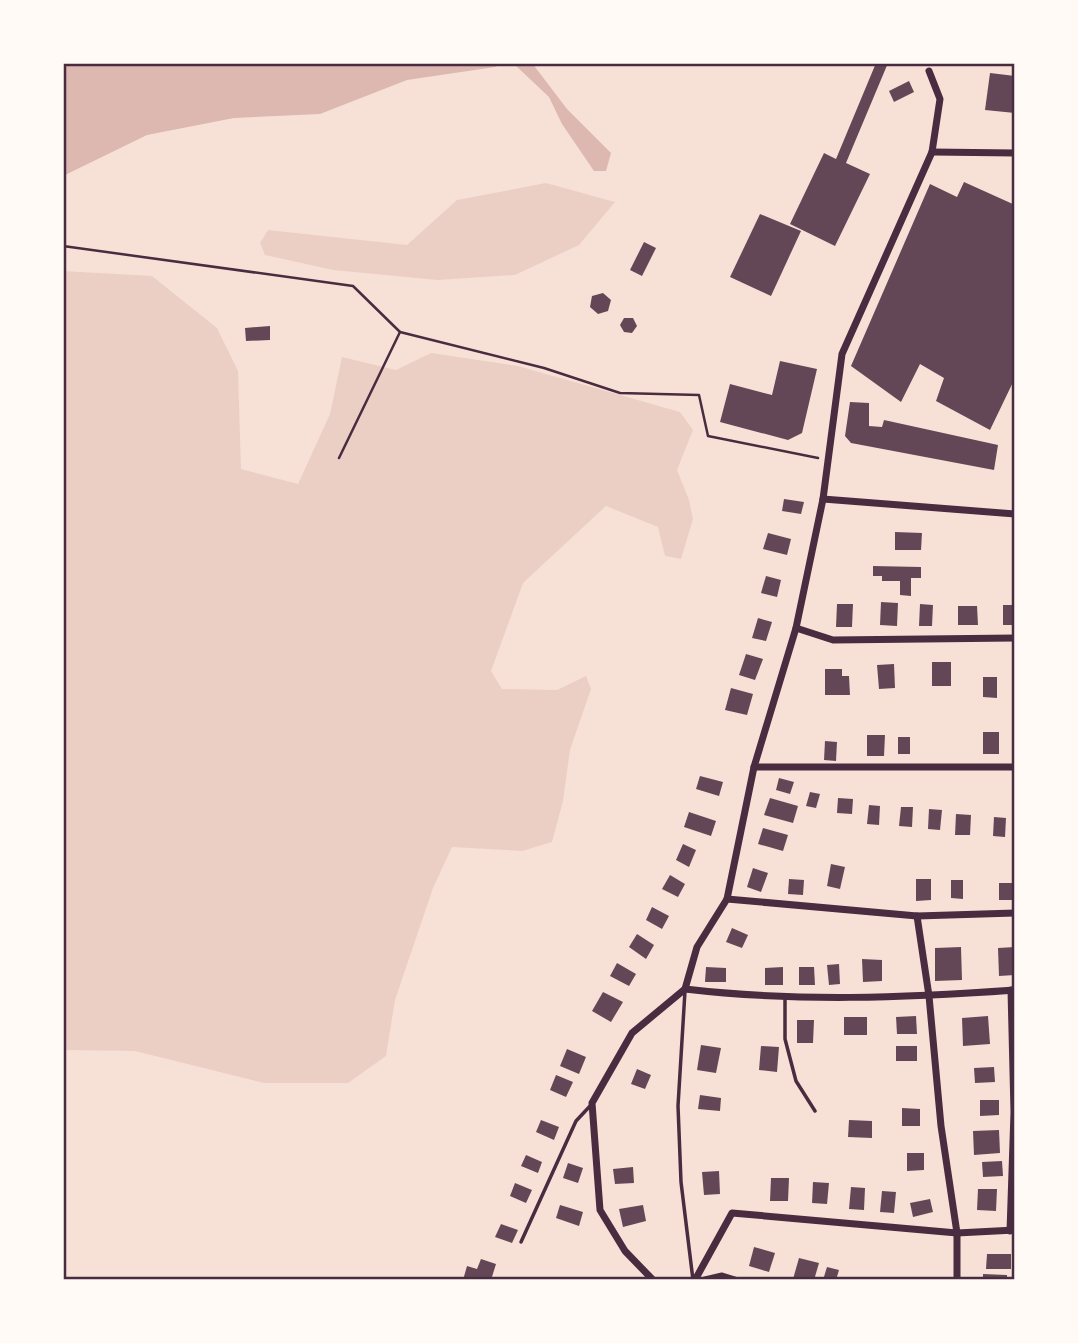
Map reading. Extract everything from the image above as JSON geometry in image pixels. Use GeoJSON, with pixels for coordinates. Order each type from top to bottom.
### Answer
{"type":"FeatureCollection","features":[{"type":"Feature","properties":{"kind":"street"},"geometry":{"type":"LineString","coordinates":[[653,1280],[625,1251],[600,1210],[592,1103],[632,1033],[685,989],[697,947],[727,899],[754,767],[796,628],[823,499],[842,354],[932,152],[940,99],[929,71]]}},
{"type":"Feature","properties":{"kind":"street"},"geometry":{"type":"LineString","coordinates":[[932,152],[1015,153]]}},
{"type":"Feature","properties":{"kind":"street"},"geometry":{"type":"LineString","coordinates":[[823,499],[1015,514]]}},
{"type":"Feature","properties":{"kind":"street"},"geometry":{"type":"LineString","coordinates":[[796,628],[834,640],[1015,638]]}},
{"type":"Feature","properties":{"kind":"street"},"geometry":{"type":"LineString","coordinates":[[754,767],[1015,767]]}},
{"type":"Feature","properties":{"kind":"street"},"geometry":{"type":"LineString","coordinates":[[727,899],[917,916],[1015,913]]}},
{"type":"Feature","properties":{"kind":"street"},"geometry":{"type":"LineString","coordinates":[[917,916],[929,996],[941,1126],[957,1233],[957,1280]]}},
{"type":"Feature","properties":{"kind":"street"},"geometry":{"type":"LineString","coordinates":[[685,989],[785,998],[929,996],[1013,990],[1012,1231],[957,1233],[732,1213],[694,1280]]}},
{"type":"Feature","properties":{"kind":"street"},"geometry":{"type":"LineString","coordinates":[[705,1280],[722,1276],[735,1280]]}},
{"type":"Feature","properties":{"kind":"lane"},"geometry":{"type":"LineString","coordinates":[[685,989],[678,1107],[681,1182],[694,1280]]}},
{"type":"Feature","properties":{"kind":"lane"},"geometry":{"type":"LineString","coordinates":[[785,998],[785,1039],[793,1071],[796,1081],[816,1111]]}},
{"type":"Feature","properties":{"kind":"lane"},"geometry":{"type":"LineString","coordinates":[[521,1242],[576,1121],[592,1103]]}},
{"type":"Feature","properties":{"kind":"path"},"geometry":{"type":"LineString","coordinates":[[63,246],[353,286],[400,332],[544,368],[620,393],[699,395],[708,436],[828,460]]}},
{"type":"Feature","properties":{"kind":"path"},"geometry":{"type":"LineString","coordinates":[[339,458],[400,332]]}},
{"type":"Feature","properties":{"kind":"shaded area"},"geometry":{"type":"Polygon","coordinates":[[[63,63],[504,63],[495,67],[407,80],[320,114],[234,118],[147,135],[63,176],[63,63]]]}},
{"type":"Feature","properties":{"kind":"shaded area"},"geometry":{"type":"Polygon","coordinates":[[[513,63],[532,63],[567,109],[611,153],[606,171],[594,171],[562,124],[549,97],[513,63]]]}},
{"type":"Feature","properties":{"kind":"shaded area"},"geometry":{"type":"Polygon","coordinates":[[[546,183],[615,202],[579,245],[515,275],[437,280],[333,270],[265,255],[260,243],[268,230],[407,245],[457,200],[546,183]]]}},
{"type":"Feature","properties":{"kind":"shaded area"},"geometry":{"type":"Polygon","coordinates":[[[63,271],[152,276],[217,328],[238,371],[241,469],[298,484],[330,414],[342,357],[396,370],[431,353],[518,366],[680,412],[693,430],[677,470],[693,519],[681,559],[665,556],[658,527],[606,506],[523,583],[491,671],[502,689],[557,690],[586,676],[591,689],[570,750],[563,801],[552,842],[522,851],[452,847],[433,888],[395,1000],[386,1056],[348,1083],[264,1083],[135,1051],[63,1050],[63,271]]]}},
{"type":"Feature","properties":{"kind":"building"},"geometry":{"type":"Polygon","coordinates":[[[876,63],[888,63],[846,163],[870,174],[835,246],[790,224],[824,153],[836,159],[876,63]]]}},
{"type":"Feature","properties":{"kind":"building"},"geometry":{"type":"Polygon","coordinates":[[[990,73],[1015,76],[1015,113],[985,110],[990,73]]]}},
{"type":"Feature","properties":{"kind":"building"},"geometry":{"type":"Polygon","coordinates":[[[909,81],[914,92],[894,102],[889,91],[909,81]]]}},
{"type":"Feature","properties":{"kind":"building"},"geometry":{"type":"Polygon","coordinates":[[[964,182],[1015,205],[1015,378],[990,430],[936,401],[944,378],[920,364],[901,402],[851,366],[930,184],[957,197],[964,182]]]}},
{"type":"Feature","properties":{"kind":"building"},"geometry":{"type":"Polygon","coordinates":[[[760,214],[801,231],[771,296],[730,277],[760,214]]]}},
{"type":"Feature","properties":{"kind":"building"},"geometry":{"type":"Polygon","coordinates":[[[644,242],[656,248],[642,276],[630,270],[644,242]]]}},
{"type":"Feature","properties":{"kind":"building"},"geometry":{"type":"Polygon","coordinates":[[[603,293],[611,300],[608,311],[598,314],[590,307],[592,296],[603,293]]]}},
{"type":"Feature","properties":{"kind":"building"},"geometry":{"type":"Polygon","coordinates":[[[624,318],[633,318],[637,326],[632,333],[624,332],[620,325],[624,318]]]}},
{"type":"Feature","properties":{"kind":"building"},"geometry":{"type":"Polygon","coordinates":[[[270,326],[270,340],[246,341],[245,328],[270,326]]]}},
{"type":"Feature","properties":{"kind":"building"},"geometry":{"type":"Polygon","coordinates":[[[780,361],[817,369],[802,433],[788,440],[720,422],[730,384],[772,395],[780,361]]]}},
{"type":"Feature","properties":{"kind":"building"},"geometry":{"type":"Polygon","coordinates":[[[850,402],[869,403],[869,426],[882,427],[884,420],[998,445],[994,470],[851,443],[845,436],[850,402]]]}},
{"type":"Feature","properties":{"kind":"building"},"geometry":{"type":"Polygon","coordinates":[[[784,499],[804,502],[801,514],[782,511],[784,499]]]}},
{"type":"Feature","properties":{"kind":"building"},"geometry":{"type":"Polygon","coordinates":[[[895,532],[922,533],[921,550],[895,550],[895,532]]]}},
{"type":"Feature","properties":{"kind":"building"},"geometry":{"type":"Polygon","coordinates":[[[768,533],[791,539],[787,555],[763,549],[768,533]]]}},
{"type":"Feature","properties":{"kind":"building"},"geometry":{"type":"Polygon","coordinates":[[[873,566],[921,567],[921,578],[911,578],[911,596],[900,595],[900,581],[882,581],[882,576],[873,576],[873,566]]]}},
{"type":"Feature","properties":{"kind":"building"},"geometry":{"type":"Polygon","coordinates":[[[766,576],[781,580],[777,597],[761,593],[766,576]]]}},
{"type":"Feature","properties":{"kind":"building"},"geometry":{"type":"Polygon","coordinates":[[[881,602],[898,603],[897,626],[880,625],[881,602]]]}},
{"type":"Feature","properties":{"kind":"building"},"geometry":{"type":"Polygon","coordinates":[[[837,604],[853,604],[852,627],[836,627],[837,604]]]}},
{"type":"Feature","properties":{"kind":"building"},"geometry":{"type":"Polygon","coordinates":[[[920,604],[933,605],[932,626],[919,626],[920,604]]]}},
{"type":"Feature","properties":{"kind":"building"},"geometry":{"type":"Polygon","coordinates":[[[1003,605],[1015,605],[1015,625],[1003,625],[1003,605]]]}},
{"type":"Feature","properties":{"kind":"building"},"geometry":{"type":"Polygon","coordinates":[[[958,606],[977,606],[978,625],[958,625],[958,606]]]}},
{"type":"Feature","properties":{"kind":"building"},"geometry":{"type":"Polygon","coordinates":[[[758,618],[772,622],[766,641],[752,638],[758,618]]]}},
{"type":"Feature","properties":{"kind":"building"},"geometry":{"type":"Polygon","coordinates":[[[746,654],[763,659],[755,680],[739,675],[746,654]]]}},
{"type":"Feature","properties":{"kind":"building"},"geometry":{"type":"Polygon","coordinates":[[[932,662],[951,662],[951,686],[932,686],[932,662]]]}},
{"type":"Feature","properties":{"kind":"building"},"geometry":{"type":"Polygon","coordinates":[[[894,664],[895,688],[879,689],[877,665],[894,664]]]}},
{"type":"Feature","properties":{"kind":"building"},"geometry":{"type":"Polygon","coordinates":[[[825,669],[842,669],[842,676],[849,676],[850,695],[825,695],[825,669]]]}},
{"type":"Feature","properties":{"kind":"building"},"geometry":{"type":"Polygon","coordinates":[[[983,677],[997,677],[997,698],[983,697],[983,677]]]}},
{"type":"Feature","properties":{"kind":"building"},"geometry":{"type":"Polygon","coordinates":[[[731,688],[753,694],[747,715],[725,710],[731,688]]]}},
{"type":"Feature","properties":{"kind":"building"},"geometry":{"type":"Polygon","coordinates":[[[983,732],[999,732],[999,754],[983,754],[983,732]]]}},
{"type":"Feature","properties":{"kind":"building"},"geometry":{"type":"Polygon","coordinates":[[[867,735],[885,735],[884,756],[867,756],[867,735]]]}},
{"type":"Feature","properties":{"kind":"building"},"geometry":{"type":"Polygon","coordinates":[[[898,737],[910,737],[910,754],[898,754],[898,737]]]}},
{"type":"Feature","properties":{"kind":"building"},"geometry":{"type":"Polygon","coordinates":[[[825,741],[837,742],[836,761],[824,760],[825,741]]]}},
{"type":"Feature","properties":{"kind":"building"},"geometry":{"type":"Polygon","coordinates":[[[700,776],[723,782],[719,796],[696,789],[700,776]]]}},
{"type":"Feature","properties":{"kind":"building"},"geometry":{"type":"Polygon","coordinates":[[[779,778],[794,782],[790,794],[776,790],[779,778]]]}},
{"type":"Feature","properties":{"kind":"building"},"geometry":{"type":"Polygon","coordinates":[[[810,792],[820,794],[816,808],[806,806],[810,792]]]}},
{"type":"Feature","properties":{"kind":"building"},"geometry":{"type":"Polygon","coordinates":[[[770,798],[798,806],[793,823],[764,815],[770,798]]]}},
{"type":"Feature","properties":{"kind":"building"},"geometry":{"type":"Polygon","coordinates":[[[838,798],[853,799],[852,814],[837,813],[838,798]]]}},
{"type":"Feature","properties":{"kind":"building"},"geometry":{"type":"Polygon","coordinates":[[[869,805],[880,806],[879,825],[867,824],[869,805]]]}},
{"type":"Feature","properties":{"kind":"building"},"geometry":{"type":"Polygon","coordinates":[[[901,807],[913,807],[912,827],[899,826],[901,807]]]}},
{"type":"Feature","properties":{"kind":"building"},"geometry":{"type":"Polygon","coordinates":[[[929,809],[942,810],[940,830],[928,829],[929,809]]]}},
{"type":"Feature","properties":{"kind":"building"},"geometry":{"type":"Polygon","coordinates":[[[689,812],[716,821],[711,836],[684,827],[689,812]]]}},
{"type":"Feature","properties":{"kind":"building"},"geometry":{"type":"Polygon","coordinates":[[[956,814],[971,815],[970,835],[955,835],[956,814]]]}},
{"type":"Feature","properties":{"kind":"building"},"geometry":{"type":"Polygon","coordinates":[[[994,817],[1006,818],[1005,837],[993,836],[994,817]]]}},
{"type":"Feature","properties":{"kind":"building"},"geometry":{"type":"Polygon","coordinates":[[[763,828],[788,835],[783,851],[758,844],[763,828]]]}},
{"type":"Feature","properties":{"kind":"building"},"geometry":{"type":"Polygon","coordinates":[[[683,844],[696,850],[689,867],[676,860],[683,844]]]}},
{"type":"Feature","properties":{"kind":"building"},"geometry":{"type":"Polygon","coordinates":[[[831,864],[845,867],[840,889],[827,886],[831,864]]]}},
{"type":"Feature","properties":{"kind":"building"},"geometry":{"type":"Polygon","coordinates":[[[753,868],[768,873],[761,892],[747,887],[753,868]]]}},
{"type":"Feature","properties":{"kind":"building"},"geometry":{"type":"Polygon","coordinates":[[[670,875],[685,884],[678,897],[662,889],[670,875]]]}},
{"type":"Feature","properties":{"kind":"building"},"geometry":{"type":"Polygon","coordinates":[[[789,879],[804,880],[803,895],[788,894],[789,879]]]}},
{"type":"Feature","properties":{"kind":"building"},"geometry":{"type":"Polygon","coordinates":[[[916,879],[931,879],[931,900],[916,901],[916,879]]]}},
{"type":"Feature","properties":{"kind":"building"},"geometry":{"type":"Polygon","coordinates":[[[951,880],[963,880],[963,899],[951,898],[951,880]]]}},
{"type":"Feature","properties":{"kind":"building"},"geometry":{"type":"Polygon","coordinates":[[[999,883],[1013,883],[1014,900],[999,900],[999,883]]]}},
{"type":"Feature","properties":{"kind":"building"},"geometry":{"type":"Polygon","coordinates":[[[652,907],[669,916],[662,929],[646,920],[652,907]]]}},
{"type":"Feature","properties":{"kind":"building"},"geometry":{"type":"Polygon","coordinates":[[[732,928],[748,935],[742,948],[726,942],[732,928]]]}},
{"type":"Feature","properties":{"kind":"building"},"geometry":{"type":"Polygon","coordinates":[[[637,934],[654,945],[646,959],[629,947],[637,934]]]}},
{"type":"Feature","properties":{"kind":"building"},"geometry":{"type":"Polygon","coordinates":[[[961,947],[962,980],[935,981],[935,948],[961,947]]]}},
{"type":"Feature","properties":{"kind":"building"},"geometry":{"type":"Polygon","coordinates":[[[1015,947],[1015,975],[999,976],[998,948],[1015,947]]]}},
{"type":"Feature","properties":{"kind":"building"},"geometry":{"type":"Polygon","coordinates":[[[862,959],[882,960],[882,981],[863,982],[862,959]]]}},
{"type":"Feature","properties":{"kind":"building"},"geometry":{"type":"Polygon","coordinates":[[[617,963],[636,974],[629,986],[610,976],[617,963]]]}},
{"type":"Feature","properties":{"kind":"building"},"geometry":{"type":"Polygon","coordinates":[[[839,964],[840,984],[829,985],[827,965],[839,964]]]}},
{"type":"Feature","properties":{"kind":"building"},"geometry":{"type":"Polygon","coordinates":[[[706,967],[726,968],[726,982],[705,982],[706,967]]]}},
{"type":"Feature","properties":{"kind":"building"},"geometry":{"type":"Polygon","coordinates":[[[783,967],[783,985],[765,985],[765,968],[783,967]]]}},
{"type":"Feature","properties":{"kind":"building"},"geometry":{"type":"Polygon","coordinates":[[[799,967],[814,967],[815,985],[799,985],[799,967]]]}},
{"type":"Feature","properties":{"kind":"building"},"geometry":{"type":"Polygon","coordinates":[[[603,992],[623,1002],[611,1022],[592,1011],[603,992]]]}},
{"type":"Feature","properties":{"kind":"building"},"geometry":{"type":"Polygon","coordinates":[[[916,1016],[917,1034],[897,1034],[896,1017],[916,1016]]]}},
{"type":"Feature","properties":{"kind":"building"},"geometry":{"type":"Polygon","coordinates":[[[988,1016],[990,1044],[963,1046],[962,1018],[988,1016]]]}},
{"type":"Feature","properties":{"kind":"building"},"geometry":{"type":"Polygon","coordinates":[[[844,1017],[867,1017],[867,1035],[844,1035],[844,1017]]]}},
{"type":"Feature","properties":{"kind":"building"},"geometry":{"type":"Polygon","coordinates":[[[797,1020],[814,1020],[813,1043],[797,1043],[797,1020]]]}},
{"type":"Feature","properties":{"kind":"building"},"geometry":{"type":"Polygon","coordinates":[[[701,1045],[721,1048],[716,1073],[697,1070],[701,1045]]]}},
{"type":"Feature","properties":{"kind":"building"},"geometry":{"type":"Polygon","coordinates":[[[761,1046],[779,1047],[777,1072],[759,1070],[761,1046]]]}},
{"type":"Feature","properties":{"kind":"building"},"geometry":{"type":"Polygon","coordinates":[[[896,1046],[917,1046],[917,1061],[896,1061],[896,1046]]]}},
{"type":"Feature","properties":{"kind":"building"},"geometry":{"type":"Polygon","coordinates":[[[567,1049],[586,1057],[579,1074],[560,1066],[567,1049]]]}},
{"type":"Feature","properties":{"kind":"building"},"geometry":{"type":"Polygon","coordinates":[[[994,1067],[995,1082],[975,1083],[974,1068],[994,1067]]]}},
{"type":"Feature","properties":{"kind":"building"},"geometry":{"type":"Polygon","coordinates":[[[637,1069],[651,1075],[645,1089],[631,1084],[637,1069]]]}},
{"type":"Feature","properties":{"kind":"building"},"geometry":{"type":"Polygon","coordinates":[[[556,1075],[573,1082],[566,1097],[550,1090],[556,1075]]]}},
{"type":"Feature","properties":{"kind":"building"},"geometry":{"type":"Polygon","coordinates":[[[700,1095],[721,1098],[720,1111],[698,1109],[700,1095]]]}},
{"type":"Feature","properties":{"kind":"building"},"geometry":{"type":"Polygon","coordinates":[[[980,1100],[999,1100],[999,1115],[980,1116],[980,1100]]]}},
{"type":"Feature","properties":{"kind":"building"},"geometry":{"type":"Polygon","coordinates":[[[902,1108],[920,1109],[920,1126],[902,1126],[902,1108]]]}},
{"type":"Feature","properties":{"kind":"building"},"geometry":{"type":"Polygon","coordinates":[[[541,1120],[559,1127],[554,1140],[536,1132],[541,1120]]]}},
{"type":"Feature","properties":{"kind":"building"},"geometry":{"type":"Polygon","coordinates":[[[849,1120],[872,1121],[872,1138],[848,1137],[849,1120]]]}},
{"type":"Feature","properties":{"kind":"building"},"geometry":{"type":"Polygon","coordinates":[[[999,1130],[1000,1153],[974,1155],[973,1131],[999,1130]]]}},
{"type":"Feature","properties":{"kind":"building"},"geometry":{"type":"Polygon","coordinates":[[[907,1153],[924,1153],[924,1170],[907,1171],[907,1153]]]}},
{"type":"Feature","properties":{"kind":"building"},"geometry":{"type":"Polygon","coordinates":[[[526,1155],[542,1162],[538,1173],[521,1166],[526,1155]]]}},
{"type":"Feature","properties":{"kind":"building"},"geometry":{"type":"Polygon","coordinates":[[[1002,1161],[1003,1176],[983,1177],[982,1162],[1002,1161]]]}},
{"type":"Feature","properties":{"kind":"building"},"geometry":{"type":"Polygon","coordinates":[[[568,1163],[583,1168],[578,1183],[563,1178],[568,1163]]]}},
{"type":"Feature","properties":{"kind":"building"},"geometry":{"type":"Polygon","coordinates":[[[633,1167],[634,1183],[615,1184],[613,1169],[633,1167]]]}},
{"type":"Feature","properties":{"kind":"building"},"geometry":{"type":"Polygon","coordinates":[[[719,1171],[720,1194],[704,1195],[702,1172],[719,1171]]]}},
{"type":"Feature","properties":{"kind":"building"},"geometry":{"type":"Polygon","coordinates":[[[771,1178],[789,1178],[788,1201],[770,1201],[771,1178]]]}},
{"type":"Feature","properties":{"kind":"building"},"geometry":{"type":"Polygon","coordinates":[[[813,1182],[829,1183],[827,1204],[812,1203],[813,1182]]]}},
{"type":"Feature","properties":{"kind":"building"},"geometry":{"type":"Polygon","coordinates":[[[515,1183],[532,1190],[526,1203],[510,1196],[515,1183]]]}},
{"type":"Feature","properties":{"kind":"building"},"geometry":{"type":"Polygon","coordinates":[[[851,1187],[865,1188],[864,1210],[849,1209],[851,1187]]]}},
{"type":"Feature","properties":{"kind":"building"},"geometry":{"type":"Polygon","coordinates":[[[978,1189],[997,1189],[996,1211],[977,1210],[978,1189]]]}},
{"type":"Feature","properties":{"kind":"building"},"geometry":{"type":"Polygon","coordinates":[[[882,1191],[896,1192],[894,1213],[880,1212],[882,1191]]]}},
{"type":"Feature","properties":{"kind":"building"},"geometry":{"type":"Polygon","coordinates":[[[930,1199],[933,1212],[913,1217],[910,1203],[930,1199]]]}},
{"type":"Feature","properties":{"kind":"building"},"geometry":{"type":"Polygon","coordinates":[[[560,1205],[583,1212],[579,1226],[556,1218],[560,1205]]]}},
{"type":"Feature","properties":{"kind":"building"},"geometry":{"type":"Polygon","coordinates":[[[643,1205],[646,1221],[623,1227],[619,1209],[643,1205]]]}},
{"type":"Feature","properties":{"kind":"building"},"geometry":{"type":"Polygon","coordinates":[[[501,1224],[518,1230],[512,1243],[495,1237],[501,1224]]]}},
{"type":"Feature","properties":{"kind":"building"},"geometry":{"type":"Polygon","coordinates":[[[754,1247],[775,1253],[769,1272],[749,1266],[754,1247]]]}},
{"type":"Feature","properties":{"kind":"building"},"geometry":{"type":"Polygon","coordinates":[[[987,1254],[1011,1254],[1011,1269],[986,1269],[987,1254]]]}},
{"type":"Feature","properties":{"kind":"building"},"geometry":{"type":"Polygon","coordinates":[[[799,1258],[819,1263],[814,1280],[793,1279],[799,1258]]]}},
{"type":"Feature","properties":{"kind":"building"},"geometry":{"type":"Polygon","coordinates":[[[481,1259],[496,1264],[491,1280],[463,1280],[467,1266],[477,1269],[481,1259]]]}},
{"type":"Feature","properties":{"kind":"building"},"geometry":{"type":"Polygon","coordinates":[[[827,1267],[839,1270],[836,1280],[823,1280],[827,1267]]]}},
{"type":"Feature","properties":{"kind":"building"},"geometry":{"type":"Polygon","coordinates":[[[983,1274],[1007,1275],[1007,1280],[983,1280],[983,1274]]]}}]}
